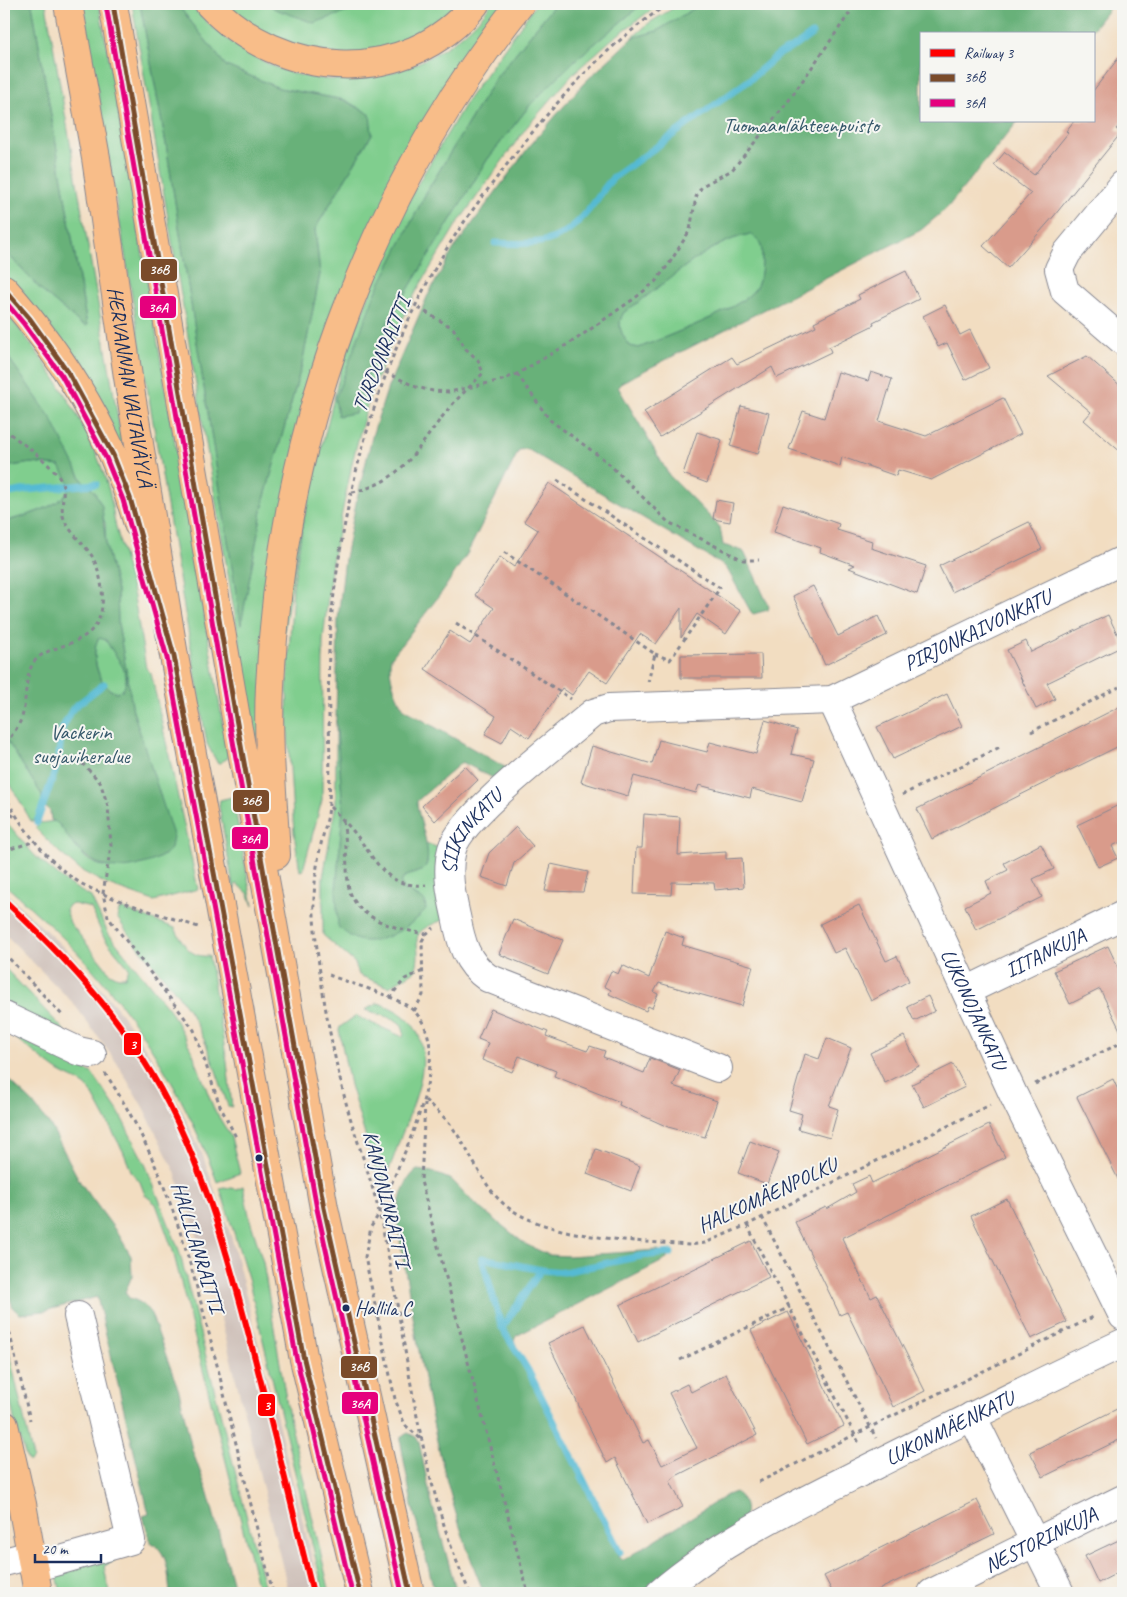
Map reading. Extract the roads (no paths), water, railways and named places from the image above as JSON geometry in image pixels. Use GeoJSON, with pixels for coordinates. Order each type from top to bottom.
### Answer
{"type":"FeatureCollection","features":[{"type":"Feature","properties":{"kind":"main road","name":"HERVANNAN VALTAVÄYLÄ"},"geometry":{"type":"LineString","coordinates":[[68,4],[96,158],[128,377],[174,656],[303,1355],[360,1593]]}},
{"type":"Feature","properties":{"kind":"main road"},"geometry":{"type":"LineString","coordinates":[[113,4],[142,163],[236,718],[324,1208],[410,1593]]}},
{"type":"Feature","properties":{"kind":"main road"},"geometry":{"type":"LineString","coordinates":[[209,4],[253,40],[278,53],[307,61],[362,64],[392,59],[426,46],[448,32],[475,4]]}},
{"type":"Feature","properties":{"kind":"main road"},"geometry":{"type":"LineString","coordinates":[[286,989],[270,767],[270,688],[276,602],[288,518],[306,436],[330,357],[358,279],[396,194],[439,118],[485,48],[520,4]]}},
{"type":"Feature","properties":{"kind":"main road"},"geometry":{"type":"LineString","coordinates":[[4,289],[30,319],[68,372],[114,455],[130,498],[174,656]]}},
{"type":"Feature","properties":{"kind":"main road"},"geometry":{"type":"LineString","coordinates":[[4,1425],[22,1504],[34,1572]]}},
{"type":"Feature","properties":{"kind":"street"},"geometry":{"type":"LineString","coordinates":[[1123,185],[1067,253],[1059,269],[1065,291],[1123,341]]}},
{"type":"Feature","properties":{"kind":"street","name":"PIRJONKAIVONKATU"},"geometry":{"type":"LineString","coordinates":[[832,700],[1120,572]]}},
{"type":"Feature","properties":{"kind":"street","name":"SIIKINKATU"},"geometry":{"type":"LineString","coordinates":[[718,1068],[488,978],[476,970],[464,951],[457,922],[449,878],[452,849],[458,835],[478,812],[593,713],[609,708],[642,706],[832,700]]}},
{"type":"Feature","properties":{"kind":"street","name":"LUKONOJANKATU"},"geometry":{"type":"LineString","coordinates":[[832,700],[1013,1094],[1121,1310]]}},
{"type":"Feature","properties":{"kind":"street","name":"IITANKUJA"},"geometry":{"type":"LineString","coordinates":[[966,991],[1058,944],[1123,915]]}},
{"type":"Feature","properties":{"kind":"street"},"geometry":{"type":"LineString","coordinates":[[4,1016],[78,1051],[92,1054]]}},
{"type":"Feature","properties":{"kind":"street"},"geometry":{"type":"LineString","coordinates":[[4,1562],[34,1572],[131,1540],[78,1316]]}},
{"type":"Feature","properties":{"kind":"street","name":"LUKONMÄENKATU"},"geometry":{"type":"LineString","coordinates":[[660,1593],[713,1552],[776,1515],[972,1416],[1123,1343]]}},
{"type":"Feature","properties":{"kind":"street"},"geometry":{"type":"LineString","coordinates":[[972,1416],[1060,1593]]}},
{"type":"Feature","properties":{"kind":"street","name":"NESTORINKUJA"},"geometry":{"type":"LineString","coordinates":[[932,1593],[1123,1499]]}},
{"type":"Feature","properties":{"kind":"waterway"},"geometry":{"type":"LineString","coordinates":[[495,243],[540,242],[551,239],[573,227],[613,178],[748,81],[779,54],[797,45],[812,34]]}},
{"type":"Feature","properties":{"kind":"waterway"},"geometry":{"type":"LineString","coordinates":[[4,494],[96,484]]}},
{"type":"Feature","properties":{"kind":"waterway"},"geometry":{"type":"LineString","coordinates":[[37,822],[58,763],[62,729],[73,708],[104,684]]}},
{"type":"Feature","properties":{"kind":"waterway"},"geometry":{"type":"LineString","coordinates":[[620,1552],[528,1370],[502,1328],[482,1258],[541,1270],[564,1272],[641,1256],[671,1253]]}},
{"type":"Feature","properties":{"kind":"waterway"},"geometry":{"type":"LineString","coordinates":[[502,1328],[541,1270]]}},
{"type":"Feature","properties":{"kind":"rail line","name":"3"},"geometry":{"type":"LineString","coordinates":[[4,900],[78,974],[112,1015],[142,1058],[180,1127],[209,1200],[233,1275],[313,1593]]}},
{"type":"Feature","properties":{"kind":"place","name":"Hallila C"},"geometry":{"type":"Point","coordinates":[346,1308]}},
{"type":"Feature","properties":{"kind":"park label","name":"Tuomaanlähteenpuisto"},"geometry":{"type":"Point","coordinates":[801,125]}},
{"type":"Feature","properties":{"kind":"park label","name":"Vackerin suojaviheralue"},"geometry":{"type":"Point","coordinates":[81,744]}}]}
